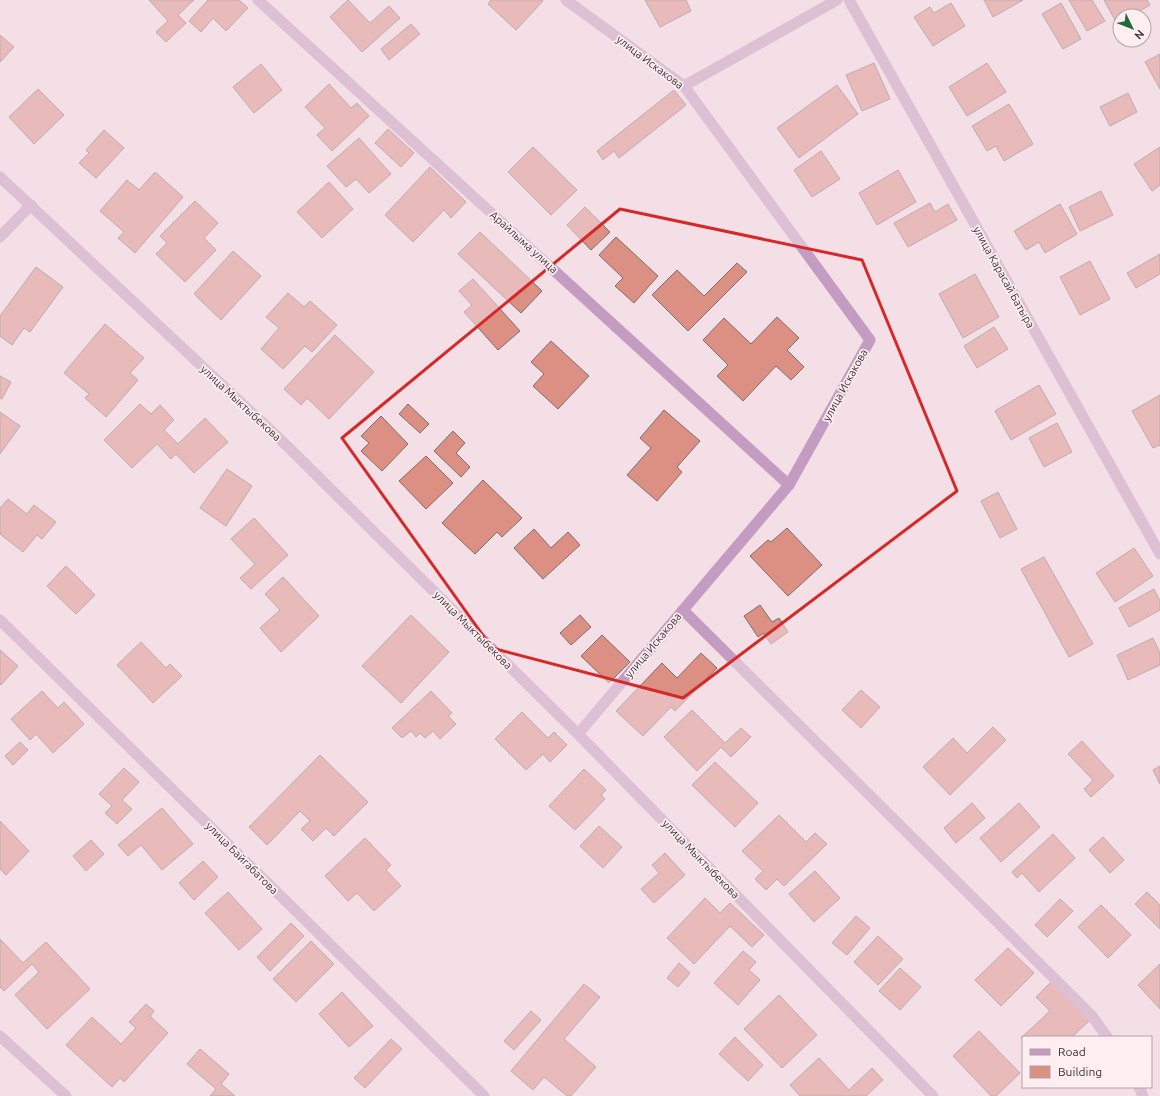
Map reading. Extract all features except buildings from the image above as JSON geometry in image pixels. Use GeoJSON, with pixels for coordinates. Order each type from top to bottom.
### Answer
{"type":"FeatureCollection","features":[{"type":"Feature","properties":{"kind":"street","name":"Арайлыма улица"},"geometry":{"type":"LineString","coordinates":[[258,0],[790,485]]}},
{"type":"Feature","properties":{"kind":"street","name":"улица Искакова"},"geometry":{"type":"LineString","coordinates":[[566,0],[684,86],[870,340],[790,485],[578,734]]}},
{"type":"Feature","properties":{"kind":"street"},"geometry":{"type":"LineString","coordinates":[[684,86],[837,0]]}},
{"type":"Feature","properties":{"kind":"street","name":"улица Карасай Батыра"},"geometry":{"type":"LineString","coordinates":[[849,0],[1160,554]]}},
{"type":"Feature","properties":{"kind":"street","name":"улица Мыктыбекова"},"geometry":{"type":"LineString","coordinates":[[0,177],[282,441],[578,734],[933,1096]]}},
{"type":"Feature","properties":{"kind":"street"},"geometry":{"type":"LineString","coordinates":[[0,237],[31,205]]}},
{"type":"Feature","properties":{"kind":"street"},"geometry":{"type":"LineString","coordinates":[[683,610],[1092,1016],[1106,1036]]}},
{"type":"Feature","properties":{"kind":"street","name":"улица Байгабатова"},"geometry":{"type":"LineString","coordinates":[[0,620],[484,1096]]}},
{"type":"Feature","properties":{"kind":"street"},"geometry":{"type":"LineString","coordinates":[[0,1036],[66,1096]]}},
{"type":"Feature","properties":{"kind":"highlighted area"},"geometry":{"type":"Polygon","coordinates":[[[620,209],[862,260],[957,491],[683,698],[492,648],[342,438],[620,209]]]}}]}
